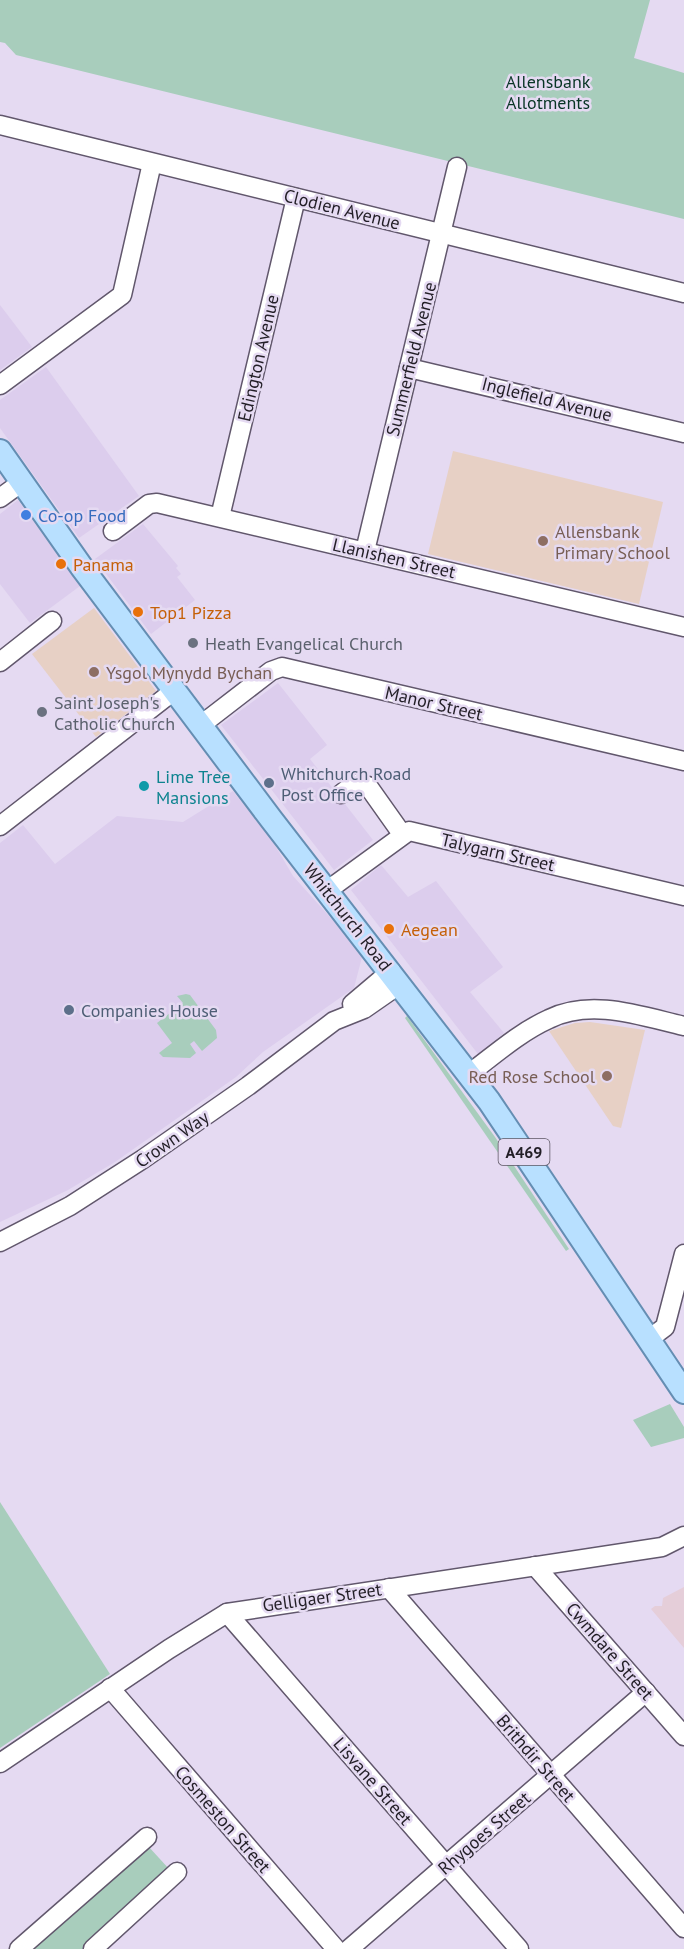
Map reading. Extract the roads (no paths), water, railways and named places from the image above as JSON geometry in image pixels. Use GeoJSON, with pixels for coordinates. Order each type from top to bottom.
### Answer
{"type":"FeatureCollection","features":[{"type":"Feature","properties":{"kind":"main road","name":"Whitchurch Road"},"geometry":{"type":"LineString","coordinates":[[0,451],[201,725],[469,1074],[684,1392]]}},
{"type":"Feature","properties":{"kind":"street","name":"Clodien Avenue"},"geometry":{"type":"LineString","coordinates":[[0,125],[684,293]]}},
{"type":"Feature","properties":{"kind":"street"},"geometry":{"type":"LineString","coordinates":[[0,385],[122,295],[152,163]]}},
{"type":"Feature","properties":{"kind":"street","name":"Summerfield Avenue"},"geometry":{"type":"LineString","coordinates":[[365,551],[458,167]]}},
{"type":"Feature","properties":{"kind":"street","name":"Edington Avenue"},"geometry":{"type":"LineString","coordinates":[[220,517],[296,198]]}},
{"type":"Feature","properties":{"kind":"street","name":"Inglefield Avenue"},"geometry":{"type":"LineString","coordinates":[[409,368],[684,433]]}},
{"type":"Feature","properties":{"kind":"street"},"geometry":{"type":"LineString","coordinates":[[0,498],[22,482]]}},
{"type":"Feature","properties":{"kind":"street","name":"Llanishen Street"},"geometry":{"type":"LineString","coordinates":[[112,531],[153,503],[684,627]]}},
{"type":"Feature","properties":{"kind":"street"},"geometry":{"type":"LineString","coordinates":[[0,662],[52,621]]}},
{"type":"Feature","properties":{"kind":"street","name":"Manor Street"},"geometry":{"type":"LineString","coordinates":[[201,725],[272,671],[282,667],[684,761]]}},
{"type":"Feature","properties":{"kind":"street"},"geometry":{"type":"LineString","coordinates":[[0,826],[175,690]]}},
{"type":"Feature","properties":{"kind":"street"},"geometry":{"type":"LineString","coordinates":[[328,890],[402,834],[368,786],[354,784],[341,794]]}},
{"type":"Feature","properties":{"kind":"street","name":"Talygarn Street"},"geometry":{"type":"LineString","coordinates":[[402,834],[409,831],[684,896]]}},
{"type":"Feature","properties":{"kind":"street","name":"Crown Way"},"geometry":{"type":"LineString","coordinates":[[0,1242],[70,1206],[143,1160],[248,1086],[334,1021],[364,1009],[395,977]]}},
{"type":"Feature","properties":{"kind":"street"},"geometry":{"type":"LineString","coordinates":[[469,1074],[540,1024],[572,1012],[614,1010],[684,1026]]}},
{"type":"Feature","properties":{"kind":"street"},"geometry":{"type":"LineString","coordinates":[[649,1339],[665,1327],[684,1254]]}},
{"type":"Feature","properties":{"kind":"street","name":"Gelligaer Street"},"geometry":{"type":"LineString","coordinates":[[0,1763],[110,1688],[227,1613],[662,1547],[684,1536]]}},
{"type":"Feature","properties":{"kind":"street","name":"Cwmdare Street"},"geometry":{"type":"LineString","coordinates":[[536,1566],[684,1736]]}},
{"type":"Feature","properties":{"kind":"street","name":"Brithdir Street"},"geometry":{"type":"LineString","coordinates":[[389,1588],[684,1928]]}},
{"type":"Feature","properties":{"kind":"street","name":"Lisvane Street"},"geometry":{"type":"LineString","coordinates":[[227,1613],[519,1949]]}},
{"type":"Feature","properties":{"kind":"street","name":"Cosmeston Street"},"geometry":{"type":"LineString","coordinates":[[110,1688],[336,1949]]}},
{"type":"Feature","properties":{"kind":"street","name":"Rhygoes Street"},"geometry":{"type":"LineString","coordinates":[[349,1949],[646,1692]]}},
{"type":"Feature","properties":{"kind":"street"},"geometry":{"type":"LineString","coordinates":[[19,1949],[147,1837]]}},
{"type":"Feature","properties":{"kind":"street"},"geometry":{"type":"LineString","coordinates":[[93,1949],[177,1872]]}},
{"type":"Feature","properties":{"kind":"place","name":"Co-op Food"},"geometry":{"type":"Point","coordinates":[26,515]}},
{"type":"Feature","properties":{"kind":"place","name":"Allensbank Primary School"},"geometry":{"type":"Point","coordinates":[543,541]}},
{"type":"Feature","properties":{"kind":"place","name":"Panama"},"geometry":{"type":"Point","coordinates":[61,564]}},
{"type":"Feature","properties":{"kind":"place","name":"Top1 Pizza"},"geometry":{"type":"Point","coordinates":[138,612]}},
{"type":"Feature","properties":{"kind":"place","name":"Heath Evangelical Church"},"geometry":{"type":"Point","coordinates":[193,643]}},
{"type":"Feature","properties":{"kind":"place","name":"Ysgol Mynydd Bychan"},"geometry":{"type":"Point","coordinates":[94,672]}},
{"type":"Feature","properties":{"kind":"place","name":"Saint Joseph's Catholic Church"},"geometry":{"type":"Point","coordinates":[42,712]}},
{"type":"Feature","properties":{"kind":"place","name":"Whitchurch Road Post Office"},"geometry":{"type":"Point","coordinates":[269,783]}},
{"type":"Feature","properties":{"kind":"place","name":"Lime Tree Mansions"},"geometry":{"type":"Point","coordinates":[144,786]}},
{"type":"Feature","properties":{"kind":"place","name":"Aegean"},"geometry":{"type":"Point","coordinates":[389,929]}},
{"type":"Feature","properties":{"kind":"place","name":"Companies House"},"geometry":{"type":"Point","coordinates":[69,1010]}},
{"type":"Feature","properties":{"kind":"place","name":"Red Rose School"},"geometry":{"type":"Point","coordinates":[607,1076]}},
{"type":"Feature","properties":{"kind":"park label","name":"Allensbank Allotments"},"geometry":{"type":"Point","coordinates":[548,91]}}]}
